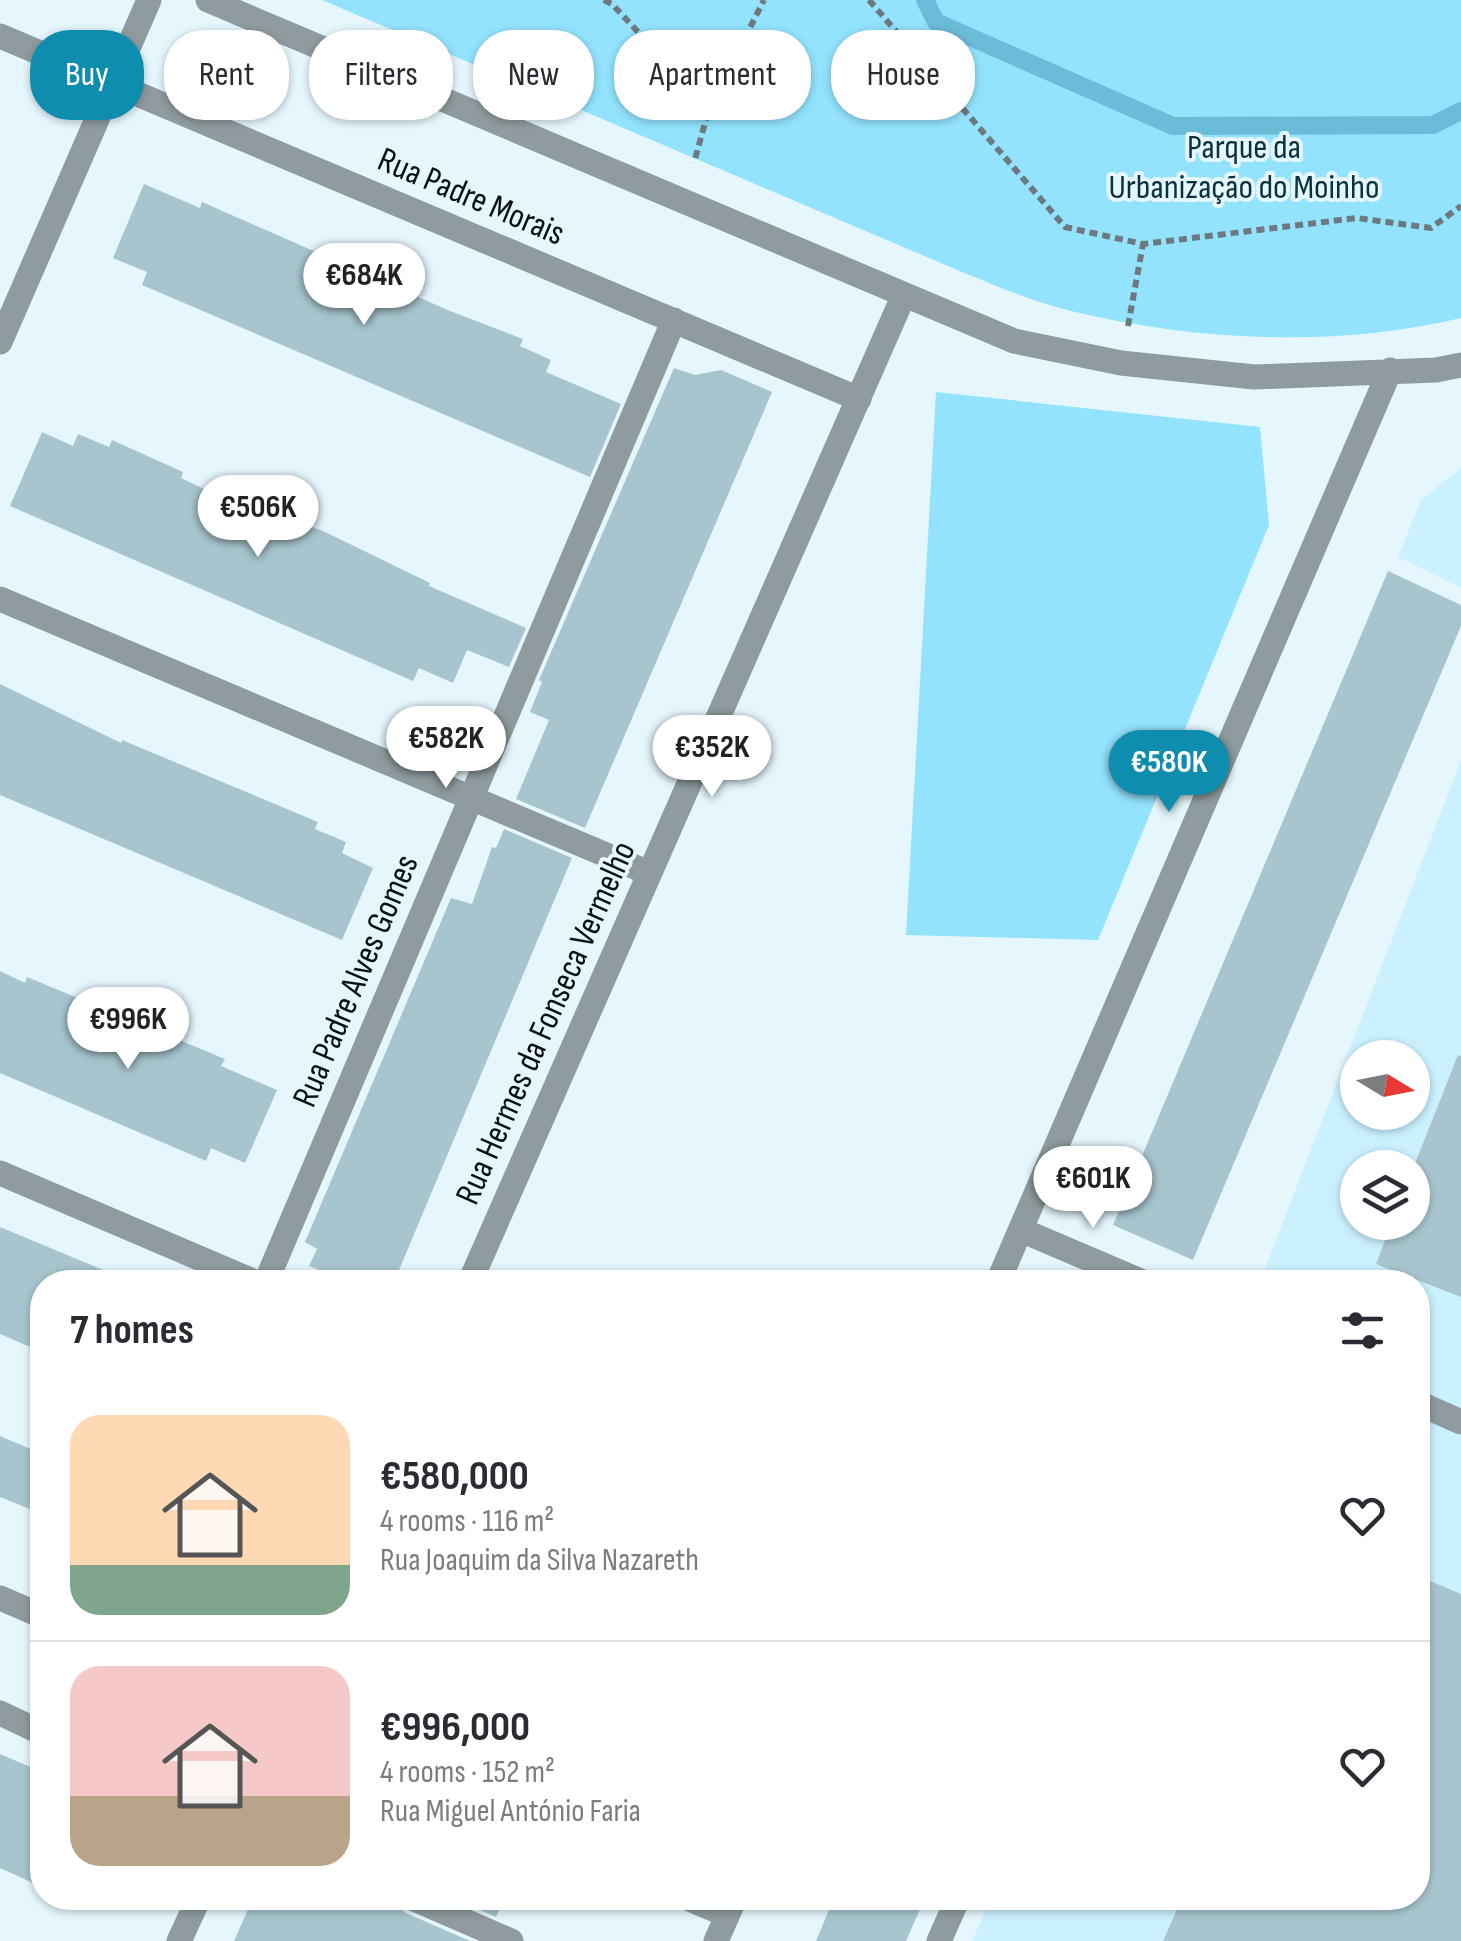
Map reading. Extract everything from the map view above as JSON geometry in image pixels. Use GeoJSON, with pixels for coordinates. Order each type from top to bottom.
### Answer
{"type":"FeatureCollection","features":[{"type":"Feature","properties":{"kind":"street"},"geometry":{"type":"LineString","coordinates":[[136,30],[149,0]]}},
{"type":"Feature","properties":{"kind":"street"},"geometry":{"type":"LineString","coordinates":[[208,0],[1014,341],[1121,363],[1254,377],[1436,370],[1461,365]]}},
{"type":"Feature","properties":{"kind":"street","name":"Rua Padre Morais"},"geometry":{"type":"LineString","coordinates":[[0,36],[30,49]]}},
{"type":"Feature","properties":{"kind":"street","name":"Rua Padre Morais"},"geometry":{"type":"LineString","coordinates":[[144,97],[859,399]]}},
{"type":"Feature","properties":{"kind":"street"},"geometry":{"type":"LineString","coordinates":[[0,342],[96,120]]}},
{"type":"Feature","properties":{"kind":"street","name":"Rua Hermes da Fonseca Vermelho"},"geometry":{"type":"LineString","coordinates":[[475,1270],[904,296]]}},
{"type":"Feature","properties":{"kind":"street","name":"Rua Padre Alves Gomes"},"geometry":{"type":"LineString","coordinates":[[271,1270],[674,320]]}},
{"type":"Feature","properties":{"kind":"street"},"geometry":{"type":"LineString","coordinates":[[1003,1270],[1390,370]]}},
{"type":"Feature","properties":{"kind":"street"},"geometry":{"type":"LineString","coordinates":[[0,599],[649,873]]}},
{"type":"Feature","properties":{"kind":"street"},"geometry":{"type":"LineString","coordinates":[[0,1173],[227,1270]]}},
{"type":"Feature","properties":{"kind":"street"},"geometry":{"type":"LineString","coordinates":[[1021,1230],[1115,1270]]}},
{"type":"Feature","properties":{"kind":"street"},"geometry":{"type":"LineString","coordinates":[[1430,1408],[1461,1422]]}},
{"type":"Feature","properties":{"kind":"street"},"geometry":{"type":"LineString","coordinates":[[0,1598],[30,1611]]}},
{"type":"Feature","properties":{"kind":"street"},"geometry":{"type":"LineString","coordinates":[[0,1714],[30,1727]]}},
{"type":"Feature","properties":{"kind":"street"},"geometry":{"type":"LineString","coordinates":[[180,1941],[194,1910]]}},
{"type":"Feature","properties":{"kind":"street"},"geometry":{"type":"LineString","coordinates":[[439,1910],[510,1941]]}},
{"type":"Feature","properties":{"kind":"street"},"geometry":{"type":"LineString","coordinates":[[716,1941],[729,1910]]}},
{"type":"Feature","properties":{"kind":"street"},"geometry":{"type":"LineString","coordinates":[[939,1941],[953,1910]]}},
{"type":"Feature","properties":{"kind":"path"},"geometry":{"type":"LineString","coordinates":[[604,0],[636,30]]}},
{"type":"Feature","properties":{"kind":"path"},"geometry":{"type":"LineString","coordinates":[[749,30],[764,0]]}},
{"type":"Feature","properties":{"kind":"path"},"geometry":{"type":"LineString","coordinates":[[869,0],[1065,227],[1143,244],[1357,218],[1431,228],[1461,206]]}},
{"type":"Feature","properties":{"kind":"path"},"geometry":{"type":"LineString","coordinates":[[683,200],[706,120]]}},
{"type":"Feature","properties":{"kind":"path"},"geometry":{"type":"LineString","coordinates":[[1121,363],[1143,244]]}},
{"type":"Feature","properties":{"kind":"shaded area"},"geometry":{"type":"Polygon","coordinates":[[[1461,468],[1461,588],[1398,557],[1421,500],[1461,468]]]}},
{"type":"Feature","properties":{"kind":"shaded area"},"geometry":{"type":"Polygon","coordinates":[[[1461,760],[1461,1941],[972,1941],[986,1910],[1430,1910],[1430,1270],[1265,1270],[1340,1074],[1340,1130],[1430,1130],[1430,1040],[1353,1040],[1461,760]]]}},
{"type":"Feature","properties":{"kind":"green space","name":"Parque da Urbanização do Moinho"},"geometry":{"type":"Polygon","coordinates":[[[322,0],[1461,0],[1461,318],[1364,334],[1266,337],[1167,329],[1057,307],[962,272],[594,116],[594,30],[473,30],[473,64],[453,56],[453,30],[393,30],[322,0]]]}},
{"type":"Feature","properties":{"kind":"green space"},"geometry":{"type":"Polygon","coordinates":[[[936,392],[1260,427],[1269,525],[1098,940],[906,935],[936,392]]]}},
{"type":"Feature","properties":{"kind":"building"},"geometry":{"type":"Polygon","coordinates":[[[144,184],[200,208],[202,202],[523,339],[520,346],[551,360],[546,372],[621,404],[590,477],[142,285],[147,272],[113,258],[144,184]]]}},
{"type":"Feature","properties":{"kind":"building"},"geometry":{"type":"Polygon","coordinates":[[[674,368],[695,375],[721,370],[772,392],[585,828],[516,799],[549,720],[530,712],[542,682],[539,680],[674,368]]]}},
{"type":"Feature","properties":{"kind":"building"},"geometry":{"type":"Polygon","coordinates":[[[42,432],[73,446],[78,434],[109,447],[112,440],[183,472],[181,478],[261,516],[264,511],[321,530],[430,583],[429,586],[526,628],[509,667],[467,650],[453,683],[419,668],[413,681],[10,506],[42,432]]]}},
{"type":"Feature","properties":{"kind":"building"},"geometry":{"type":"Polygon","coordinates":[[[1388,571],[1461,605],[1461,626],[1193,1260],[1113,1225],[1388,571]]]}},
{"type":"Feature","properties":{"kind":"building"},"geometry":{"type":"Polygon","coordinates":[[[0,684],[121,743],[122,740],[318,822],[315,829],[346,842],[342,853],[373,868],[342,940],[0,795],[0,684]]]}},
{"type":"Feature","properties":{"kind":"building"},"geometry":{"type":"Polygon","coordinates":[[[504,829],[572,858],[399,1270],[319,1270],[309,1266],[317,1249],[305,1242],[451,898],[472,904],[492,847],[496,848],[504,829]]]}},
{"type":"Feature","properties":{"kind":"building"},"geometry":{"type":"Polygon","coordinates":[[[0,971],[25,983],[27,977],[225,1059],[221,1066],[277,1090],[245,1163],[211,1148],[206,1161],[0,1073],[0,971]]]}},
{"type":"Feature","properties":{"kind":"building"},"geometry":{"type":"Polygon","coordinates":[[[1458,1055],[1461,1056],[1461,1297],[1430,1285],[1430,1270],[1391,1270],[1376,1264],[1385,1240],[1430,1240],[1430,1150],[1420,1150],[1458,1055]]]}},
{"type":"Feature","properties":{"kind":"building"},"geometry":{"type":"Polygon","coordinates":[[[0,1227],[103,1270],[30,1270],[30,1347],[0,1334],[0,1227]]]}},
{"type":"Feature","properties":{"kind":"building"},"geometry":{"type":"Polygon","coordinates":[[[0,1436],[30,1449],[30,1509],[0,1497],[0,1436]]]}},
{"type":"Feature","properties":{"kind":"building"},"geometry":{"type":"Polygon","coordinates":[[[1430,1581],[1461,1594],[1461,1941],[1163,1941],[1177,1910],[1430,1910],[1430,1581]]]}},
{"type":"Feature","properties":{"kind":"building"},"geometry":{"type":"Polygon","coordinates":[[[0,1754],[30,1767],[30,1882],[0,1868],[0,1754]]]}},
{"type":"Feature","properties":{"kind":"building"},"geometry":{"type":"Polygon","coordinates":[[[248,1910],[402,1910],[470,1941],[234,1941],[248,1910]]]}},
{"type":"Feature","properties":{"kind":"building"},"geometry":{"type":"Polygon","coordinates":[[[480,1910],[499,1910],[496,1917],[480,1910]]]}},
{"type":"Feature","properties":{"kind":"building"},"geometry":{"type":"Polygon","coordinates":[[[829,1910],[920,1910],[906,1941],[816,1941],[829,1910]]]}},
{"type":"Feature","properties":{"kind":"waterway"},"geometry":{"type":"LineString","coordinates":[[925,0],[936,22],[1173,126],[1433,125],[1461,111]]}}]}
